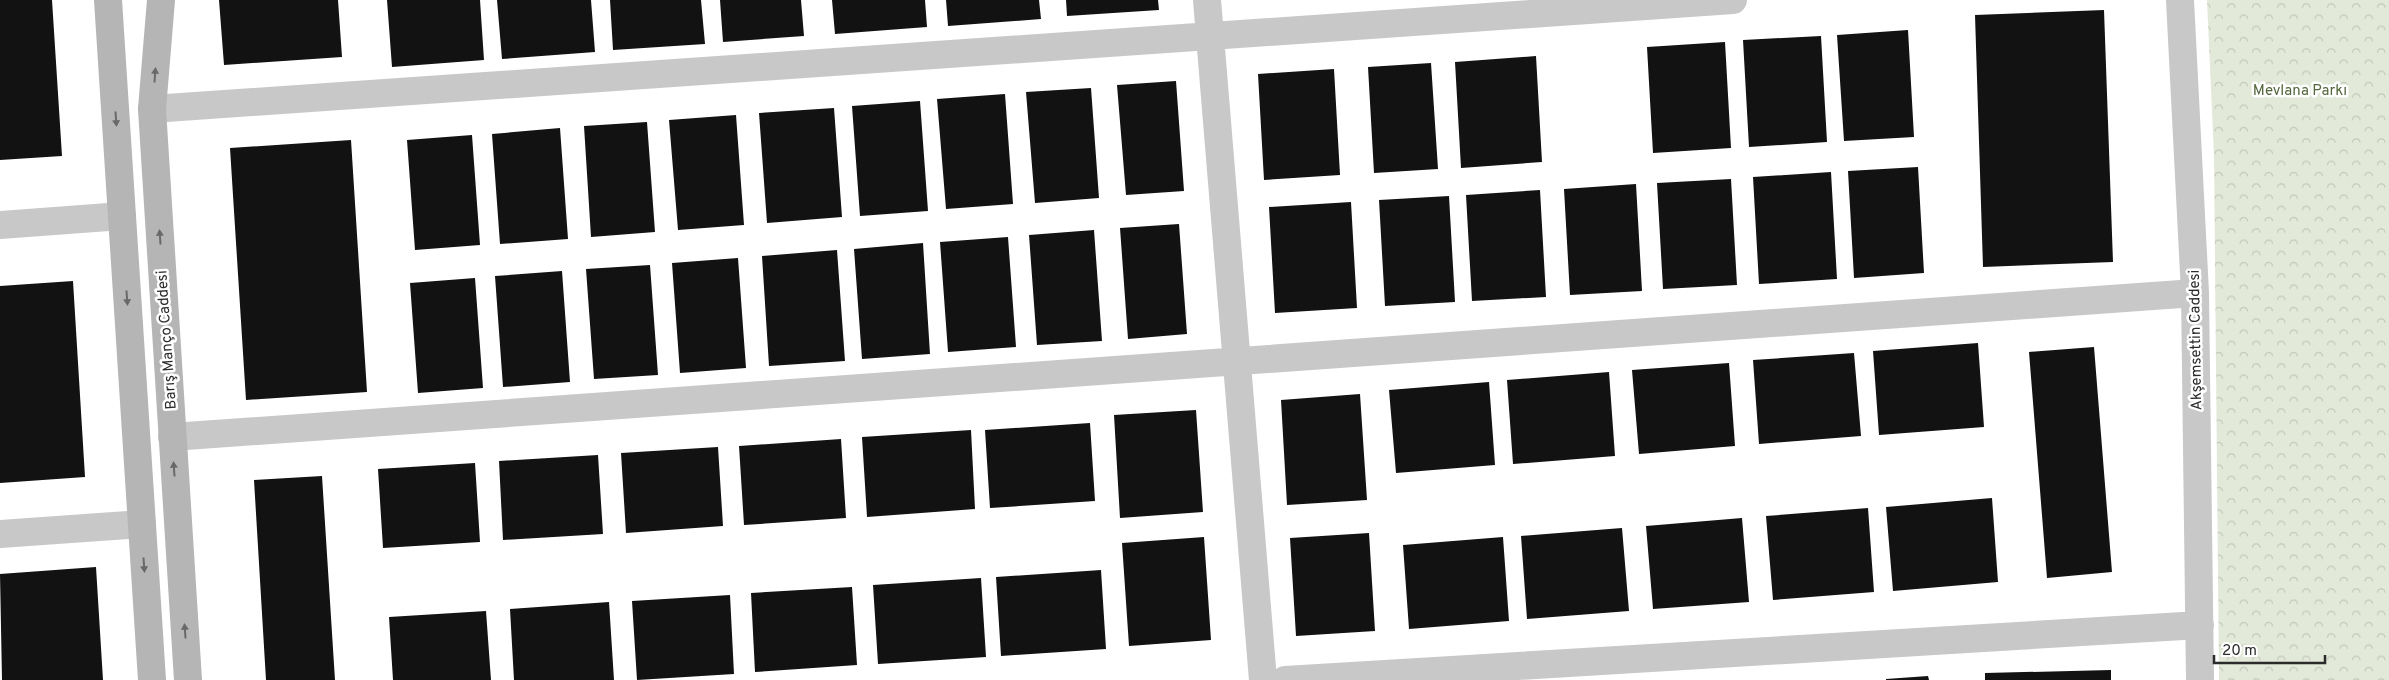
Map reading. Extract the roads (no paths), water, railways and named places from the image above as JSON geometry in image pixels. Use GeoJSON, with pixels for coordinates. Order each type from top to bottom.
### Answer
{"type":"FeatureCollection","features":[{"type":"Feature","properties":{"kind":"street"},"geometry":{"type":"LineString","coordinates":[[108,0],[152,680]]}},
{"type":"Feature","properties":{"kind":"street","name":"Barış Manço Caddesi"},"geometry":{"type":"LineString","coordinates":[[160,0],[152,108],[188,680]]}},
{"type":"Feature","properties":{"kind":"street"},"geometry":{"type":"LineString","coordinates":[[1207,0],[1263,680]]}},
{"type":"Feature","properties":{"kind":"street"},"geometry":{"type":"LineString","coordinates":[[152,108],[1734,0]]}},
{"type":"Feature","properties":{"kind":"street","name":"Akşemsettin Caddesi"},"geometry":{"type":"LineString","coordinates":[[2180,0],[2195,293],[2200,680]]}},
{"type":"Feature","properties":{"kind":"street"},"geometry":{"type":"LineString","coordinates":[[0,225],[122,216]]}},
{"type":"Feature","properties":{"kind":"street"},"geometry":{"type":"LineString","coordinates":[[172,437],[2195,293]]}},
{"type":"Feature","properties":{"kind":"street"},"geometry":{"type":"LineString","coordinates":[[0,534],[142,524]]}},
{"type":"Feature","properties":{"kind":"street"},"geometry":{"type":"LineString","coordinates":[[1285,680],[2200,624]]}},
{"type":"Feature","properties":{"kind":"park label","name":"Mevlana Parkı"},"geometry":{"type":"Point","coordinates":[2300,90]}}]}
